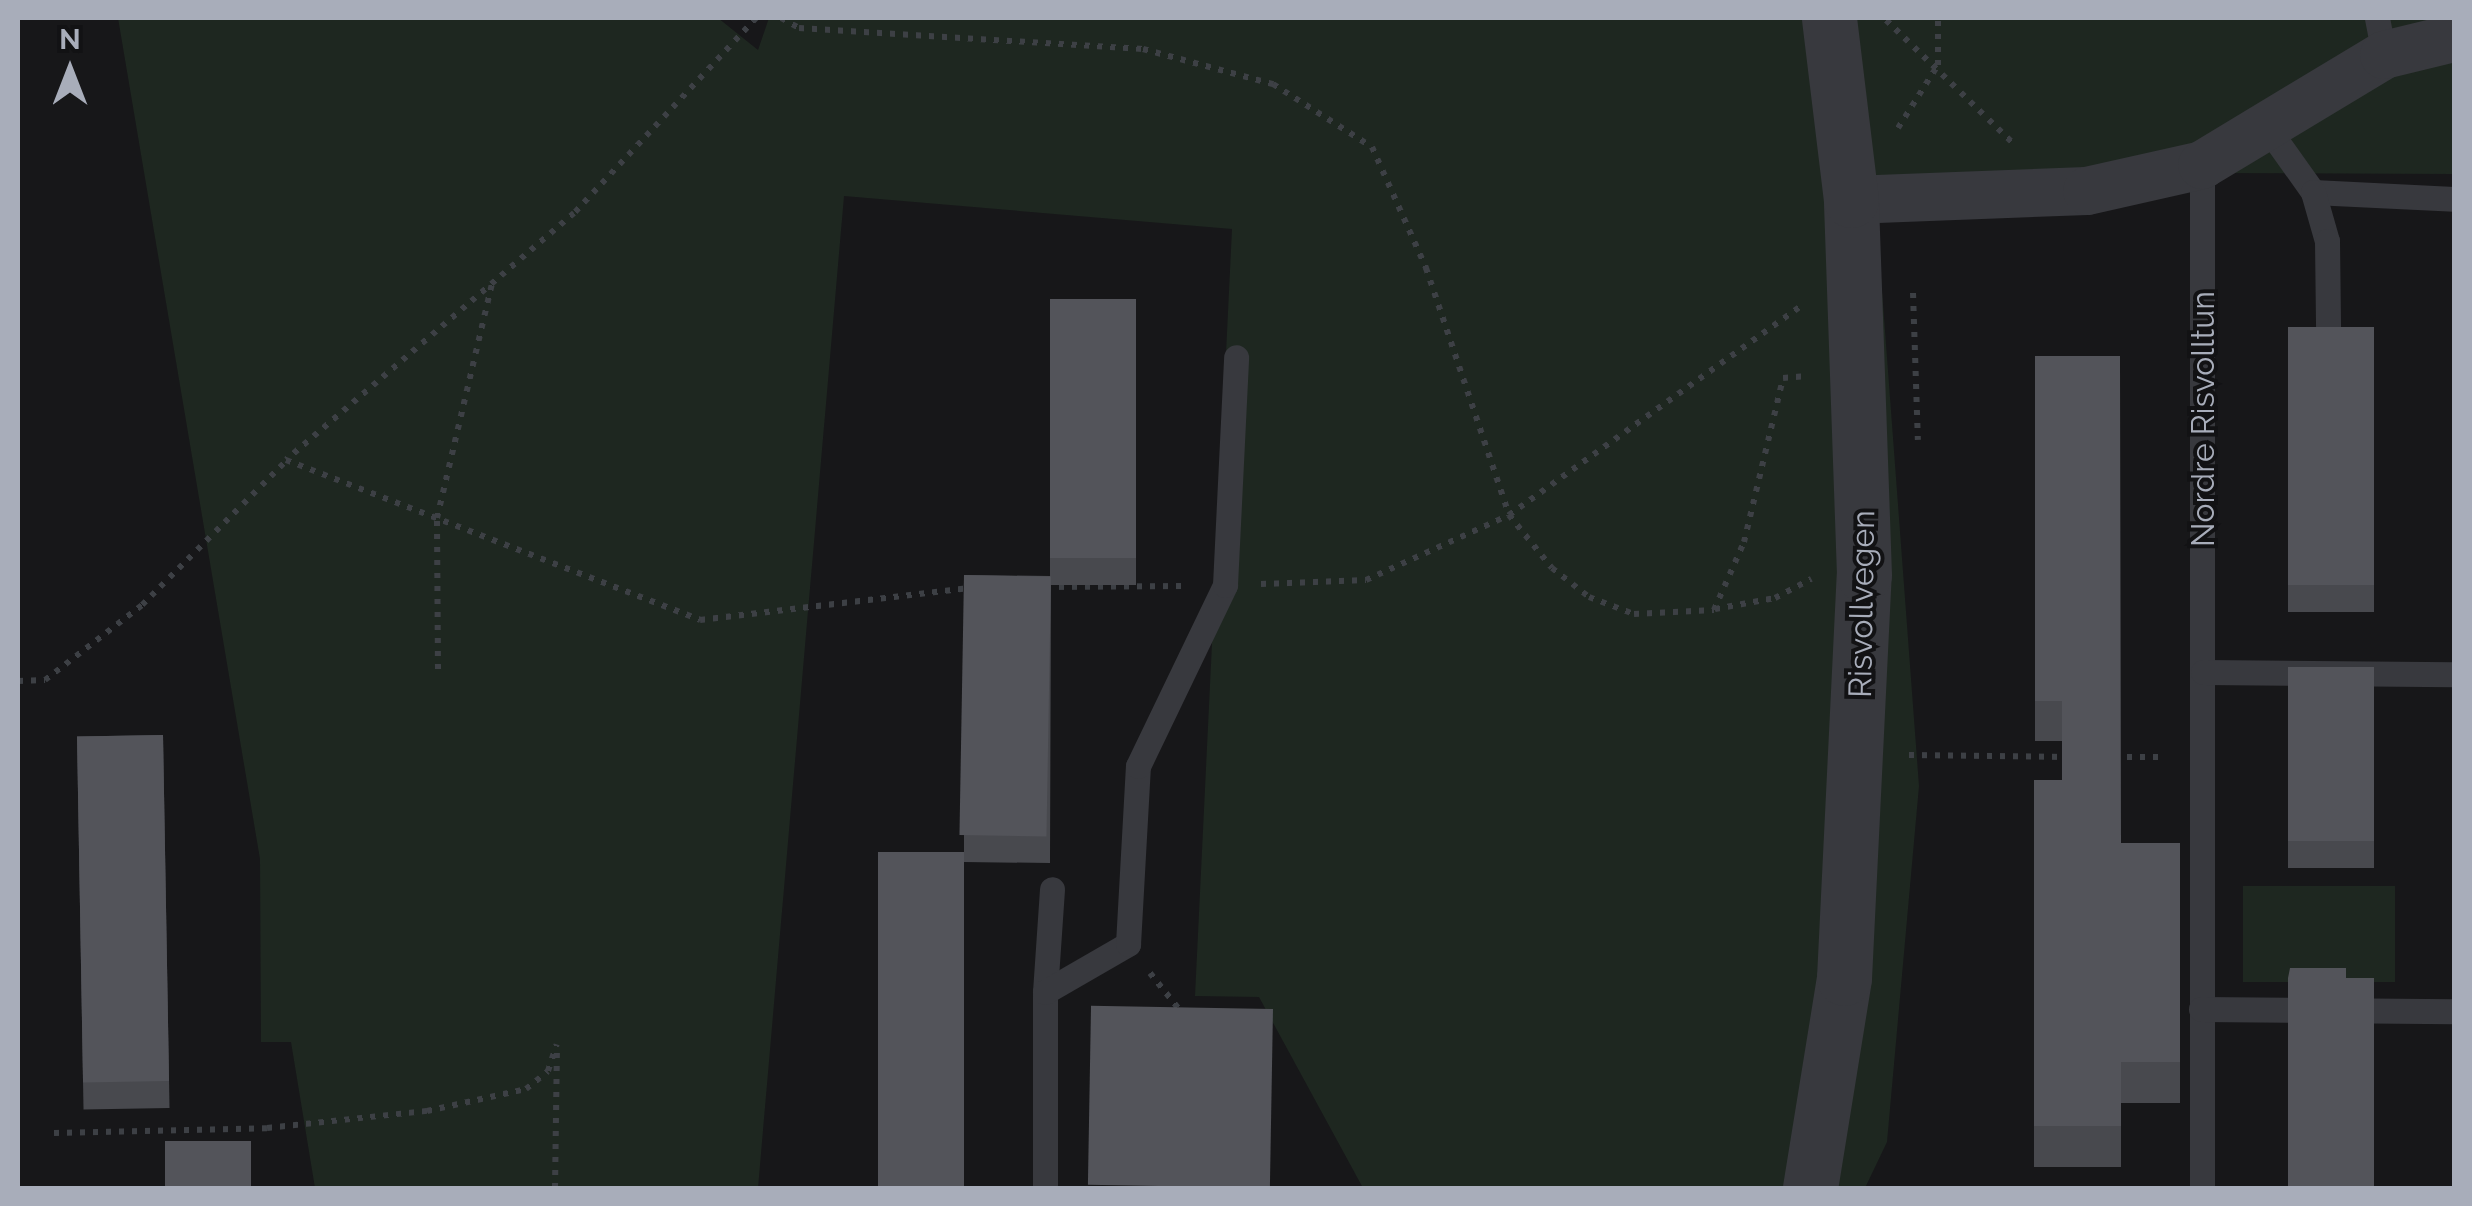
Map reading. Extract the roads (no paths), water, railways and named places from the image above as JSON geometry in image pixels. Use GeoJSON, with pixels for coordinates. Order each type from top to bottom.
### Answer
{"type":"FeatureCollection","features":[{"type":"Feature","properties":{"kind":"street","name":"Risvollvegen"},"geometry":{"type":"LineString","coordinates":[[1810,1188],[1844,978],[1864,576],[1852,200],[1830,18]]}},
{"type":"Feature","properties":{"kind":"street"},"geometry":{"type":"LineString","coordinates":[[1852,200],[2087,192],[2202,165],[2266,126],[2381,36],[2454,38]]}},
{"type":"Feature","properties":{"kind":"lane"},"geometry":{"type":"LineString","coordinates":[[2266,126],[2313,192],[2328,242],[2328,326]]}},
{"type":"Feature","properties":{"kind":"lane","name":"Nordre Risvolltun"},"geometry":{"type":"LineString","coordinates":[[2202,165],[2207,842],[2201,1008],[2202,1188]]}},
{"type":"Feature","properties":{"kind":"lane"},"geometry":{"type":"LineString","coordinates":[[2313,192],[2454,199]]}},
{"type":"Feature","properties":{"kind":"lane"},"geometry":{"type":"LineString","coordinates":[[1045,992],[1128,944],[1138,766],[1224,585],[1236,358]]}},
{"type":"Feature","properties":{"kind":"lane"},"geometry":{"type":"LineString","coordinates":[[2203,672],[2454,674]]}},
{"type":"Feature","properties":{"kind":"lane"},"geometry":{"type":"LineString","coordinates":[[1045,1188],[1045,992],[1052,889]]}},
{"type":"Feature","properties":{"kind":"lane"},"geometry":{"type":"LineString","coordinates":[[2201,1008],[2454,1011]]}}]}
